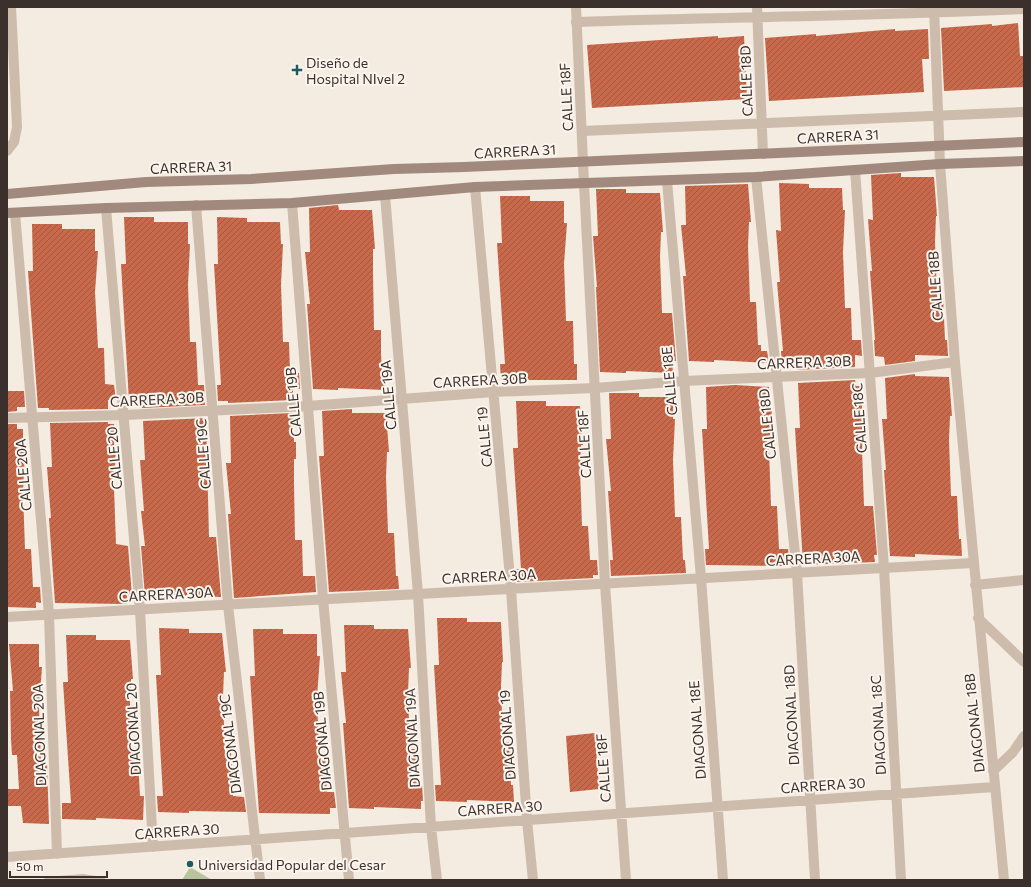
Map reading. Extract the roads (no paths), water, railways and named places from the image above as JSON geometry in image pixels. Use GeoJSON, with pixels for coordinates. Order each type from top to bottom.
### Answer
{"type":"FeatureCollection","features":[{"type":"Feature","properties":{"kind":"main road","name":"CARRERA 31"},"geometry":{"type":"LineString","coordinates":[[7,194],[146,182],[266,178],[394,169],[1024,142]]}},
{"type":"Feature","properties":{"kind":"main road"},"geometry":{"type":"LineString","coordinates":[[11,213],[106,208],[292,203],[474,187],[756,177],[940,164],[1024,161]]}},
{"type":"Feature","properties":{"kind":"street"},"geometry":{"type":"LineString","coordinates":[[7,150],[14,142],[17,127],[11,7]]}},
{"type":"Feature","properties":{"kind":"street","name":"CALLE 18F"},"geometry":{"type":"LineString","coordinates":[[576,7],[605,584],[620,814],[626,880]]}},
{"type":"Feature","properties":{"kind":"street"},"geometry":{"type":"LineString","coordinates":[[576,22],[757,12],[1024,9]]}},
{"type":"Feature","properties":{"kind":"street","name":"CALLE 18B"},"geometry":{"type":"LineString","coordinates":[[934,10],[940,164],[955,362],[973,563]]}},
{"type":"Feature","properties":{"kind":"street","name":"CALLE 18D"},"geometry":{"type":"LineString","coordinates":[[757,12],[763,154]]}},
{"type":"Feature","properties":{"kind":"street"},"geometry":{"type":"LineString","coordinates":[[582,131],[939,117],[1024,112]]}},
{"type":"Feature","properties":{"kind":"street","name":"CALLE 18C"},"geometry":{"type":"LineString","coordinates":[[855,170],[884,568]]}},
{"type":"Feature","properties":{"kind":"street","name":"CALLE 18D"},"geometry":{"type":"LineString","coordinates":[[756,177],[797,573]]}},
{"type":"Feature","properties":{"kind":"street","name":"CALLE 18E"},"geometry":{"type":"LineString","coordinates":[[667,181],[701,578]]}},
{"type":"Feature","properties":{"kind":"street","name":"CALLE 19"},"geometry":{"type":"LineString","coordinates":[[474,187],[511,589]]}},
{"type":"Feature","properties":{"kind":"street","name":"CALLE 19A"},"geometry":{"type":"LineString","coordinates":[[385,195],[418,594]]}},
{"type":"Feature","properties":{"kind":"street","name":"CALLE 19B"},"geometry":{"type":"LineString","coordinates":[[292,203],[323,599]]}},
{"type":"Feature","properties":{"kind":"street","name":"CALLE 19C"},"geometry":{"type":"LineString","coordinates":[[196,205],[228,605]]}},
{"type":"Feature","properties":{"kind":"street","name":"CALLE 20"},"geometry":{"type":"LineString","coordinates":[[106,208],[140,610]]}},
{"type":"Feature","properties":{"kind":"street","name":"CALLE 20A"},"geometry":{"type":"LineString","coordinates":[[11,213],[32,417],[49,615]]}},
{"type":"Feature","properties":{"kind":"street","name":"CARRERA 30B"},"geometry":{"type":"LineString","coordinates":[[7,418],[124,415],[308,406],[494,392],[595,388],[776,376],[870,373],[955,362]]}},
{"type":"Feature","properties":{"kind":"street","name":"CARRERA 30A"},"geometry":{"type":"LineString","coordinates":[[7,617],[973,563]]}},
{"type":"Feature","properties":{"kind":"street","name":"DIAGONAL 18B"},"geometry":{"type":"LineString","coordinates":[[973,563],[1004,880]]}},
{"type":"Feature","properties":{"kind":"street","name":"DIAGONAL 18C"},"geometry":{"type":"LineString","coordinates":[[884,568],[900,880]]}},
{"type":"Feature","properties":{"kind":"street","name":"DIAGONAL 18D"},"geometry":{"type":"LineString","coordinates":[[797,573],[814,880]]}},
{"type":"Feature","properties":{"kind":"street","name":"DIAGONAL 18E"},"geometry":{"type":"LineString","coordinates":[[701,578],[723,880]]}},
{"type":"Feature","properties":{"kind":"street"},"geometry":{"type":"LineString","coordinates":[[975,585],[1024,580]]}},
{"type":"Feature","properties":{"kind":"street","name":"DIAGONAL 19"},"geometry":{"type":"LineString","coordinates":[[511,589],[527,820],[533,880]]}},
{"type":"Feature","properties":{"kind":"street","name":"DIAGONAL 19A"},"geometry":{"type":"LineString","coordinates":[[418,594],[431,827],[437,880]]}},
{"type":"Feature","properties":{"kind":"street","name":"DIAGONAL 19B"},"geometry":{"type":"LineString","coordinates":[[323,599],[349,880]]}},
{"type":"Feature","properties":{"kind":"street","name":"DIAGONAL 19C"},"geometry":{"type":"LineString","coordinates":[[228,605],[260,880]]}},
{"type":"Feature","properties":{"kind":"street","name":"DIAGONAL 20"},"geometry":{"type":"LineString","coordinates":[[140,610],[153,847]]}},
{"type":"Feature","properties":{"kind":"street","name":"DIAGONAL 20A"},"geometry":{"type":"LineString","coordinates":[[49,615],[57,854]]}},
{"type":"Feature","properties":{"kind":"street"},"geometry":{"type":"LineString","coordinates":[[978,618],[1024,662]]}},
{"type":"Feature","properties":{"kind":"street"},"geometry":{"type":"LineString","coordinates":[[993,771],[1013,752],[1024,736]]}},
{"type":"Feature","properties":{"kind":"street","name":"CARRERA 30"},"geometry":{"type":"LineString","coordinates":[[7,857],[994,787]]}},
{"type":"Feature","properties":{"kind":"lane"},"geometry":{"type":"LineString","coordinates":[[46,880],[90,877],[102,880]]}},
{"type":"Feature","properties":{"kind":"place","name":"Diseño de Hospital NIvel 2"},"geometry":{"type":"Point","coordinates":[297,70]}},
{"type":"Feature","properties":{"kind":"place","name":"Universidad Popular del Cesar"},"geometry":{"type":"Point","coordinates":[190,864]}}]}
